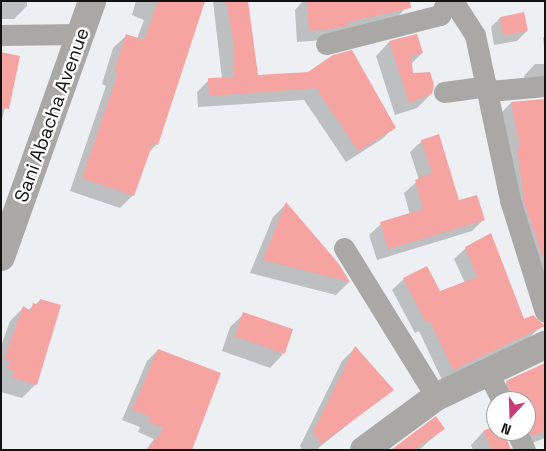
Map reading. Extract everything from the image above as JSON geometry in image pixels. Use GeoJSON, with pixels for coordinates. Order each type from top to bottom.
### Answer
{"type":"FeatureCollection","features":[{"type":"Feature","properties":{"kind":"street","name":"Sani Abacha Avenue"},"geometry":{"type":"LineString","coordinates":[[1,257],[92,1]]}},
{"type":"Feature","properties":{"kind":"street"},"geometry":{"type":"LineString","coordinates":[[326,44],[440,15],[447,1]]}},
{"type":"Feature","properties":{"kind":"street"},"geometry":{"type":"LineString","coordinates":[[453,1],[475,35],[488,88],[510,200],[545,312]]}},
{"type":"Feature","properties":{"kind":"street"},"geometry":{"type":"LineString","coordinates":[[1,35],[81,34]]}},
{"type":"Feature","properties":{"kind":"street"},"geometry":{"type":"LineString","coordinates":[[444,92],[545,86]]}},
{"type":"Feature","properties":{"kind":"street"},"geometry":{"type":"LineString","coordinates":[[344,248],[436,397]]}},
{"type":"Feature","properties":{"kind":"street"},"geometry":{"type":"LineString","coordinates":[[364,450],[436,397],[545,345]]}},
{"type":"Feature","properties":{"kind":"street"},"geometry":{"type":"LineString","coordinates":[[488,373],[497,391]]}},
{"type":"Feature","properties":{"kind":"building"},"geometry":{"type":"Polygon","coordinates":[[[158,1],[205,1],[158,145],[153,143],[134,196],[82,178],[118,73],[114,72],[126,34],[144,40],[158,1]]]}},
{"type":"Feature","properties":{"kind":"building"},"geometry":{"type":"Polygon","coordinates":[[[226,1],[248,1],[258,75],[308,72],[333,55],[352,50],[396,128],[358,151],[316,88],[209,96],[208,78],[234,77],[234,45],[226,1]]]}},
{"type":"Feature","properties":{"kind":"building"},"geometry":{"type":"Polygon","coordinates":[[[307,1],[410,1],[411,8],[348,22],[349,25],[337,28],[309,31],[307,1]]]}},
{"type":"Feature","properties":{"kind":"building"},"geometry":{"type":"Polygon","coordinates":[[[524,12],[528,31],[503,36],[500,17],[524,12]]]}},
{"type":"Feature","properties":{"kind":"building"},"geometry":{"type":"Polygon","coordinates":[[[417,34],[423,53],[411,56],[413,73],[430,72],[434,85],[432,94],[409,103],[389,41],[417,34]]]}},
{"type":"Feature","properties":{"kind":"building"},"geometry":{"type":"Polygon","coordinates":[[[1,52],[20,56],[9,109],[1,108],[1,52]]]}},
{"type":"Feature","properties":{"kind":"building"},"geometry":{"type":"Polygon","coordinates":[[[545,99],[545,257],[543,257],[524,202],[517,148],[520,147],[511,102],[545,99]]]}},
{"type":"Feature","properties":{"kind":"building"},"geometry":{"type":"Polygon","coordinates":[[[439,134],[459,200],[477,195],[485,220],[388,249],[380,222],[423,209],[415,180],[432,173],[421,140],[439,134]]]}},
{"type":"Feature","properties":{"kind":"building"},"geometry":{"type":"Polygon","coordinates":[[[286,202],[339,264],[350,282],[263,260],[286,202]]]}},
{"type":"Feature","properties":{"kind":"building"},"geometry":{"type":"Polygon","coordinates":[[[491,233],[524,319],[533,315],[545,326],[453,370],[430,321],[426,323],[403,278],[427,266],[440,291],[477,277],[465,247],[491,233]]]}},
{"type":"Feature","properties":{"kind":"building"},"geometry":{"type":"Polygon","coordinates":[[[40,299],[61,305],[37,385],[12,377],[14,371],[7,369],[10,360],[4,360],[23,306],[31,311],[33,303],[38,305],[40,299]]]}},
{"type":"Feature","properties":{"kind":"building"},"geometry":{"type":"Polygon","coordinates":[[[243,312],[293,329],[285,354],[235,337],[243,312]]]}},
{"type":"Feature","properties":{"kind":"building"},"geometry":{"type":"Polygon","coordinates":[[[355,346],[394,390],[321,444],[313,432],[355,346]]]}},
{"type":"Feature","properties":{"kind":"building"},"geometry":{"type":"Polygon","coordinates":[[[158,349],[221,373],[192,450],[147,450],[164,428],[148,422],[150,416],[132,410],[158,349]]]}},
{"type":"Feature","properties":{"kind":"building"},"geometry":{"type":"Polygon","coordinates":[[[545,363],[545,431],[536,434],[536,391],[510,391],[506,381],[545,363]]]}},
{"type":"Feature","properties":{"kind":"building"},"geometry":{"type":"Polygon","coordinates":[[[436,416],[445,429],[413,450],[391,450],[436,416]]]}},
{"type":"Feature","properties":{"kind":"building"},"geometry":{"type":"Polygon","coordinates":[[[488,441],[508,441],[511,450],[492,450],[488,441]]]}}]}
